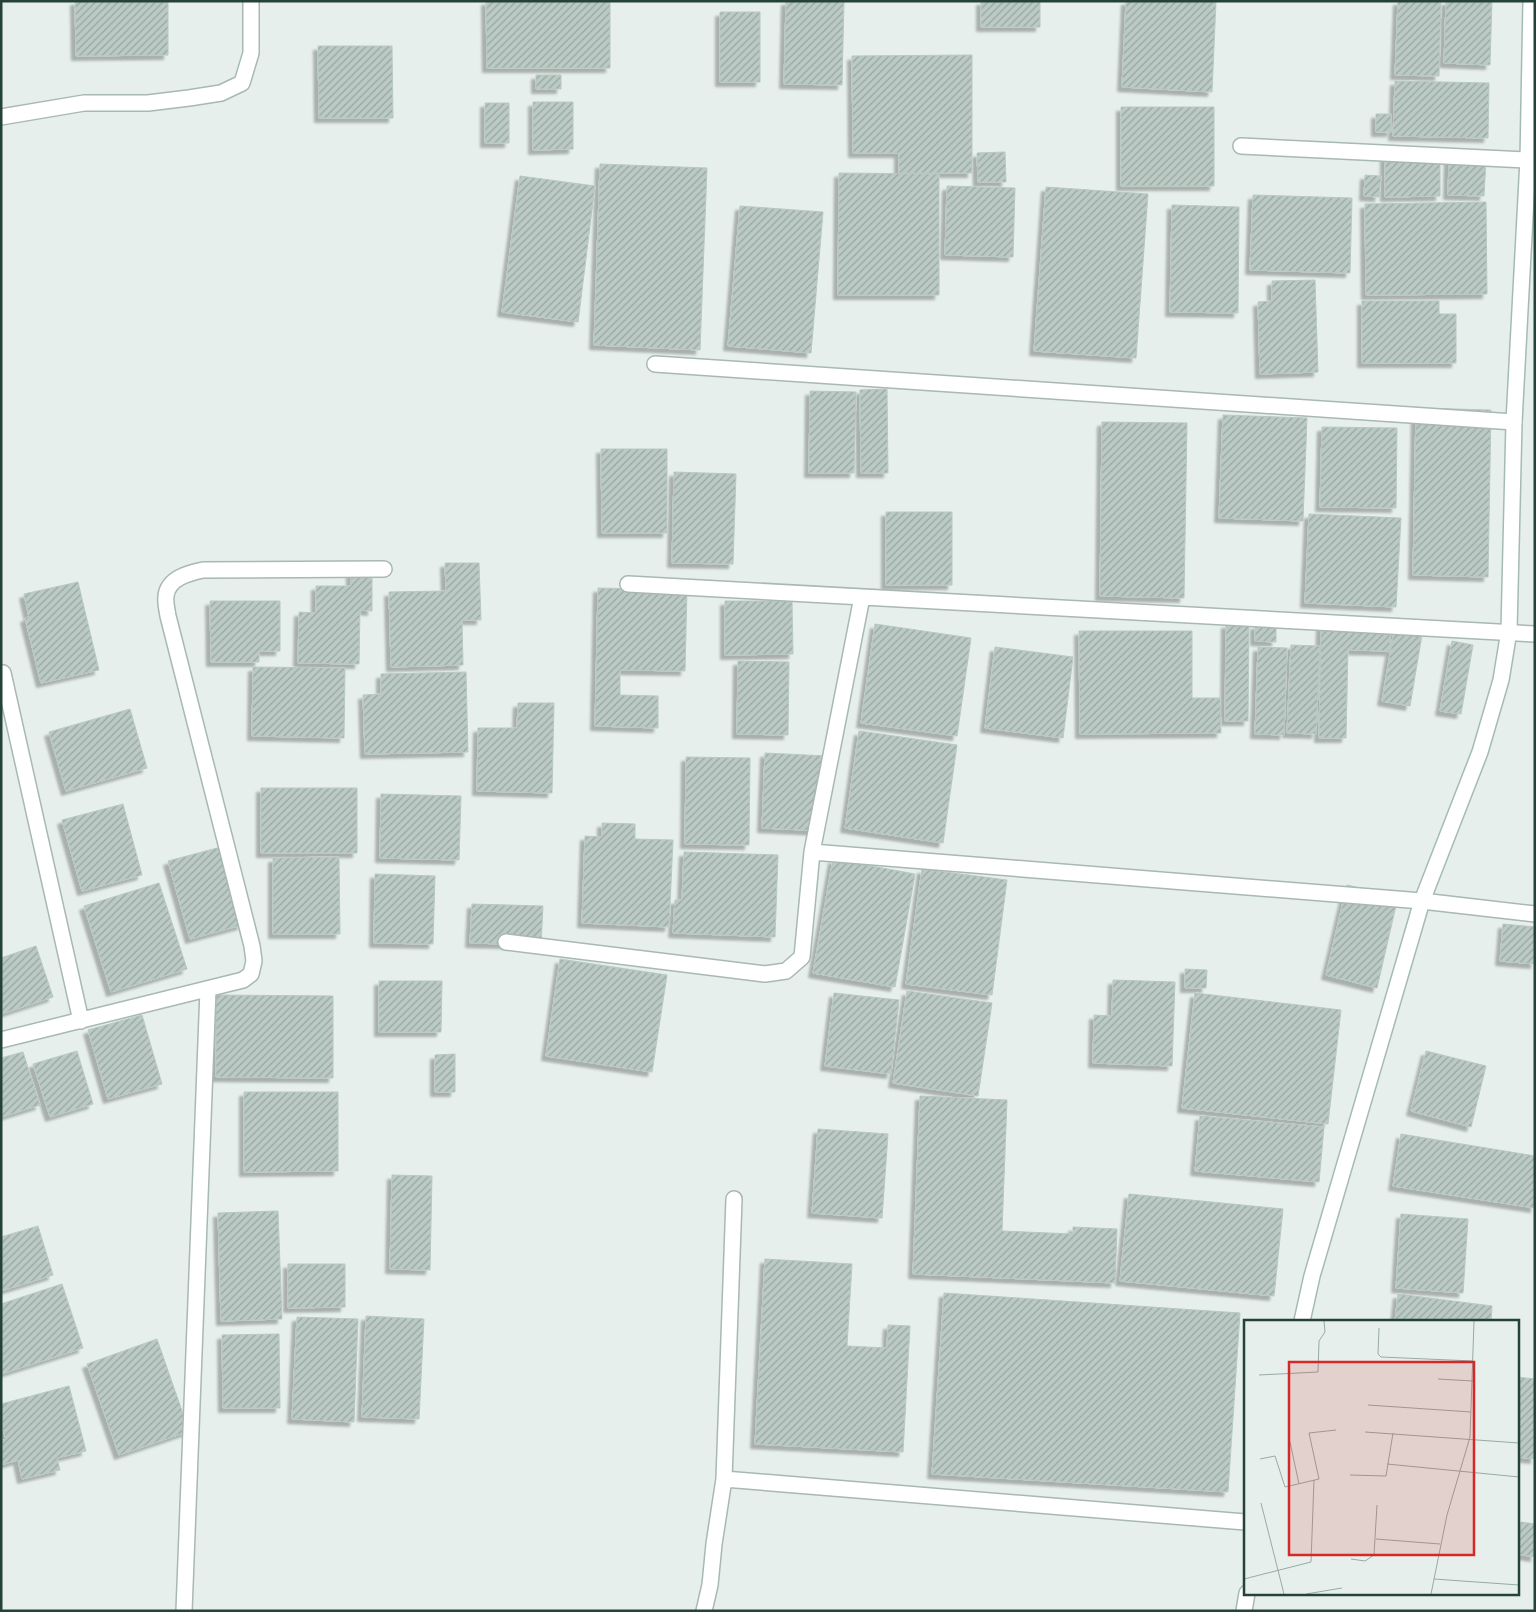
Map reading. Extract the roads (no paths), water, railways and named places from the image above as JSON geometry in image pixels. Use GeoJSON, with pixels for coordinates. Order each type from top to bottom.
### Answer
{"type":"FeatureCollection","features":[{"type":"Feature","properties":{"kind":"street"},"geometry":{"type":"LineString","coordinates":[[1,117],[84,103],[148,103],[221,93],[242,83],[251,53],[250,1]]}},
{"type":"Feature","properties":{"kind":"street"},"geometry":{"type":"LineString","coordinates":[[1302,1320],[1312,1276],[1422,901],[1480,752],[1501,680],[1509,632],[1514,422],[1528,160],[1531,1]]}},
{"type":"Feature","properties":{"kind":"street"},"geometry":{"type":"LineString","coordinates":[[1241,146],[1528,160]]}},
{"type":"Feature","properties":{"kind":"street"},"geometry":{"type":"LineString","coordinates":[[655,364],[1514,422]]}},
{"type":"Feature","properties":{"kind":"street"},"geometry":{"type":"LineString","coordinates":[[1,1040],[208,990],[243,980],[251,974],[254,961],[252,946],[168,616],[166,595],[174,581],[186,574],[203,570],[384,569]]}},
{"type":"Feature","properties":{"kind":"street"},"geometry":{"type":"LineString","coordinates":[[628,584],[1535,634]]}},
{"type":"Feature","properties":{"kind":"street"},"geometry":{"type":"LineString","coordinates":[[506,942],[764,974],[786,971],[802,957],[812,852],[862,597]]}},
{"type":"Feature","properties":{"kind":"street"},"geometry":{"type":"LineString","coordinates":[[3,673],[81,1021]]}},
{"type":"Feature","properties":{"kind":"street"},"geometry":{"type":"LineString","coordinates":[[812,852],[1422,901],[1535,914]]}},
{"type":"Feature","properties":{"kind":"street"},"geometry":{"type":"LineString","coordinates":[[184,1611],[208,990]]}},
{"type":"Feature","properties":{"kind":"street"},"geometry":{"type":"LineString","coordinates":[[704,1611],[710,1585],[724,1479],[734,1199]]}},
{"type":"Feature","properties":{"kind":"street"},"geometry":{"type":"LineString","coordinates":[[724,1479],[1244,1522]]}},
{"type":"Feature","properties":{"kind":"street"},"geometry":{"type":"LineString","coordinates":[[1244,1611],[1247,1594]]}}]}
